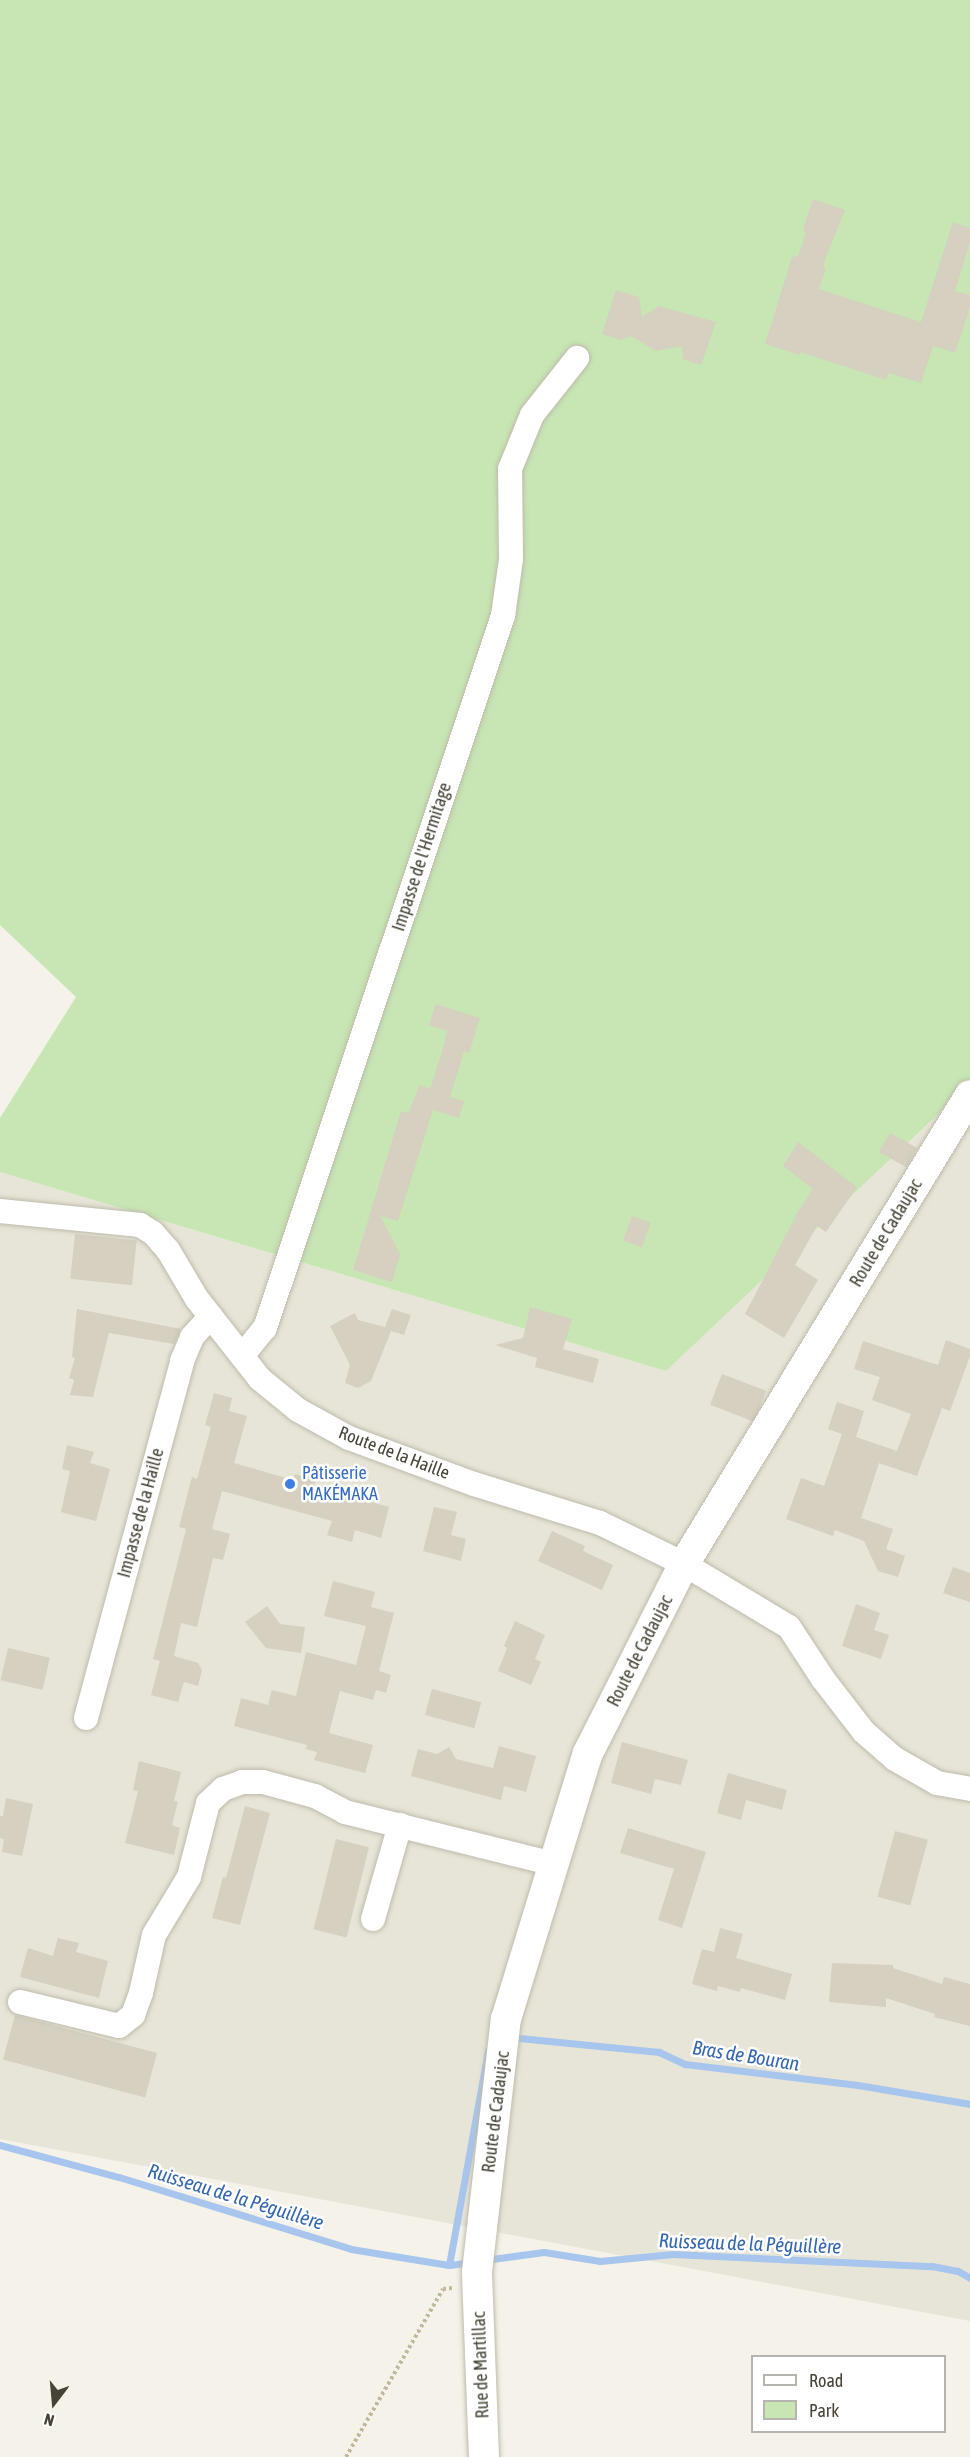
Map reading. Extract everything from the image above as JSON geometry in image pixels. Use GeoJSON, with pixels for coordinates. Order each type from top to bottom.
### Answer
{"type":"FeatureCollection","features":[{"type":"Feature","properties":{"kind":"street","name":"Impasse de l'Hermitage"},"geometry":{"type":"LineString","coordinates":[[242,1356],[265,1328],[503,616],[511,560],[510,470],[532,415],[577,358]]}},
{"type":"Feature","properties":{"kind":"street","name":"Route de Cadaujac"},"geometry":{"type":"LineString","coordinates":[[477,2279],[506,2019],[588,1753],[684,1564],[970,1095]]}},
{"type":"Feature","properties":{"kind":"street","name":"Route de la Haille"},"geometry":{"type":"LineString","coordinates":[[0,1211],[140,1225],[153,1233],[168,1250],[197,1299],[260,1379],[298,1410],[349,1438],[474,1484],[600,1522],[684,1564],[789,1627],[823,1679],[864,1732],[895,1759],[937,1783],[970,1789]]}},
{"type":"Feature","properties":{"kind":"street","name":"Impasse de la Haille"},"geometry":{"type":"LineString","coordinates":[[86,1718],[182,1361],[192,1337],[211,1316]]}},
{"type":"Feature","properties":{"kind":"street"},"geometry":{"type":"LineString","coordinates":[[20,2002],[119,2026],[133,2015],[141,1993],[154,1935],[189,1877],[208,1803],[223,1789],[242,1782],[263,1782],[315,1796],[345,1812],[554,1864]]}},
{"type":"Feature","properties":{"kind":"street"},"geometry":{"type":"LineString","coordinates":[[374,1919],[400,1826]]}},
{"type":"Feature","properties":{"kind":"street","name":"Rue de Martillac"},"geometry":{"type":"LineString","coordinates":[[477,2279],[484,2457]]}},
{"type":"Feature","properties":{"kind":"path"},"geometry":{"type":"LineString","coordinates":[[346,2457],[442,2289],[477,2279]]}},
{"type":"Feature","properties":{"kind":"shaded area"},"geometry":{"type":"Polygon","coordinates":[[[970,1084],[970,2321],[0,2139],[0,1172],[666,1371],[970,1084]]]}},
{"type":"Feature","properties":{"kind":"green space"},"geometry":{"type":"Polygon","coordinates":[[[0,0],[970,0],[970,1084],[666,1371],[0,1172],[0,1118],[76,997],[0,925],[0,0]]]}},
{"type":"Feature","properties":{"kind":"building"},"geometry":{"type":"Polygon","coordinates":[[[813,199],[845,210],[823,265],[826,269],[819,289],[921,322],[953,222],[970,228],[970,242],[955,291],[970,295],[970,307],[955,353],[933,346],[921,383],[889,373],[886,380],[801,352],[800,355],[765,344],[792,257],[798,256],[806,233],[803,230],[813,199]]]}},
{"type":"Feature","properties":{"kind":"building"},"geometry":{"type":"Polygon","coordinates":[[[616,290],[639,297],[642,317],[659,306],[716,322],[701,365],[683,359],[682,346],[656,351],[631,336],[621,340],[602,334],[616,290]]]}},
{"type":"Feature","properties":{"kind":"building"},"geometry":{"type":"Polygon","coordinates":[[[436,1004],[480,1018],[469,1053],[464,1051],[450,1097],[464,1101],[459,1118],[433,1110],[398,1221],[380,1216],[400,1254],[392,1282],[353,1270],[401,1111],[408,1113],[420,1085],[430,1089],[444,1045],[447,1031],[429,1025],[436,1004]]]}},
{"type":"Feature","properties":{"kind":"building"},"geometry":{"type":"Polygon","coordinates":[[[890,1133],[917,1148],[906,1167],[879,1152],[890,1133]]]}},
{"type":"Feature","properties":{"kind":"building"},"geometry":{"type":"Polygon","coordinates":[[[798,1142],[857,1187],[826,1232],[817,1226],[795,1265],[818,1280],[784,1338],[745,1314],[798,1212],[813,1189],[783,1166],[798,1142]]]}},
{"type":"Feature","properties":{"kind":"building"},"geometry":{"type":"Polygon","coordinates":[[[632,1216],[651,1223],[642,1247],[623,1240],[632,1216]]]}},
{"type":"Feature","properties":{"kind":"building"},"geometry":{"type":"Polygon","coordinates":[[[75,1234],[137,1240],[132,1285],[70,1279],[75,1234]]]}},
{"type":"Feature","properties":{"kind":"building"},"geometry":{"type":"Polygon","coordinates":[[[530,1307],[572,1319],[563,1349],[599,1359],[593,1383],[535,1367],[537,1358],[495,1345],[523,1338],[530,1307]]]}},
{"type":"Feature","properties":{"kind":"building"},"geometry":{"type":"Polygon","coordinates":[[[77,1309],[181,1329],[174,1344],[109,1333],[93,1397],[70,1395],[74,1380],[69,1378],[75,1358],[72,1357],[77,1309]]]}},
{"type":"Feature","properties":{"kind":"building"},"geometry":{"type":"Polygon","coordinates":[[[392,1309],[411,1315],[404,1335],[391,1331],[371,1381],[358,1388],[345,1383],[350,1365],[330,1326],[355,1313],[358,1320],[385,1327],[392,1309]]]}},
{"type":"Feature","properties":{"kind":"building"},"geometry":{"type":"Polygon","coordinates":[[[946,1340],[970,1349],[970,1356],[950,1411],[942,1408],[917,1476],[879,1463],[861,1518],[893,1529],[886,1549],[905,1556],[898,1577],[878,1571],[864,1541],[835,1530],[833,1536],[786,1519],[801,1478],[824,1486],[842,1434],[828,1429],[837,1402],[864,1411],[856,1437],[897,1451],[911,1414],[872,1400],[880,1377],[854,1369],[863,1341],[938,1365],[946,1340]]]}},
{"type":"Feature","properties":{"kind":"building"},"geometry":{"type":"Polygon","coordinates":[[[722,1374],[766,1391],[754,1422],[710,1405],[722,1374]]]}},
{"type":"Feature","properties":{"kind":"building"},"geometry":{"type":"Polygon","coordinates":[[[214,1393],[232,1398],[229,1411],[247,1416],[234,1463],[293,1480],[295,1474],[316,1480],[314,1486],[389,1507],[381,1538],[355,1530],[352,1542],[327,1535],[332,1521],[222,1491],[212,1529],[230,1534],[223,1560],[213,1558],[197,1627],[181,1623],[174,1656],[198,1663],[202,1670],[198,1686],[184,1682],[178,1702],[151,1695],[160,1661],[153,1659],[186,1529],[179,1527],[192,1477],[197,1479],[211,1427],[205,1425],[214,1393]]]}},
{"type":"Feature","properties":{"kind":"building"},"geometry":{"type":"Polygon","coordinates":[[[67,1445],[94,1452],[90,1463],[110,1469],[96,1521],[61,1512],[70,1471],[62,1469],[67,1445]]]}},
{"type":"Feature","properties":{"kind":"building"},"geometry":{"type":"Polygon","coordinates":[[[434,1507],[457,1512],[451,1535],[466,1539],[461,1561],[423,1551],[434,1507]]]}},
{"type":"Feature","properties":{"kind":"building"},"geometry":{"type":"Polygon","coordinates":[[[552,1531],[585,1546],[583,1551],[613,1565],[602,1590],[538,1561],[552,1531]]]}},
{"type":"Feature","properties":{"kind":"building"},"geometry":{"type":"Polygon","coordinates":[[[953,1567],[970,1573],[970,1602],[943,1593],[953,1567]]]}},
{"type":"Feature","properties":{"kind":"building"},"geometry":{"type":"Polygon","coordinates":[[[333,1581],[375,1592],[371,1607],[394,1613],[379,1671],[391,1675],[386,1693],[376,1690],[373,1700],[340,1691],[329,1733],[373,1745],[365,1773],[314,1760],[317,1752],[306,1749],[307,1745],[234,1726],[241,1698],[268,1705],[272,1690],[296,1696],[306,1652],[356,1665],[366,1626],[324,1616],[333,1581]]]}},
{"type":"Feature","properties":{"kind":"building"},"geometry":{"type":"Polygon","coordinates":[[[856,1604],[880,1613],[874,1630],[889,1635],[881,1659],[842,1646],[856,1604]]]}},
{"type":"Feature","properties":{"kind":"building"},"geometry":{"type":"Polygon","coordinates":[[[267,1606],[280,1624],[305,1627],[301,1653],[266,1648],[245,1622],[267,1606]]]}},
{"type":"Feature","properties":{"kind":"building"},"geometry":{"type":"Polygon","coordinates":[[[515,1621],[545,1635],[535,1659],[541,1662],[531,1685],[498,1671],[507,1648],[504,1646],[515,1621]]]}},
{"type":"Feature","properties":{"kind":"building"},"geometry":{"type":"Polygon","coordinates":[[[8,1648],[50,1658],[42,1690],[1,1680],[8,1648]]]}},
{"type":"Feature","properties":{"kind":"building"},"geometry":{"type":"Polygon","coordinates":[[[432,1689],[481,1702],[474,1728],[425,1715],[432,1689]]]}},
{"type":"Feature","properties":{"kind":"building"},"geometry":{"type":"Polygon","coordinates":[[[622,1742],[688,1760],[681,1785],[655,1779],[651,1794],[611,1783],[622,1742]]]}},
{"type":"Feature","properties":{"kind":"building"},"geometry":{"type":"Polygon","coordinates":[[[499,1746],[536,1756],[526,1792],[504,1786],[501,1800],[411,1776],[418,1749],[437,1754],[449,1747],[456,1759],[493,1768],[499,1746]]]}},
{"type":"Feature","properties":{"kind":"building"},"geometry":{"type":"Polygon","coordinates":[[[139,1761],[181,1772],[174,1801],[178,1802],[172,1825],[180,1828],[174,1855],[125,1843],[138,1791],[133,1790],[139,1761]]]}},
{"type":"Feature","properties":{"kind":"building"},"geometry":{"type":"Polygon","coordinates":[[[728,1773],[787,1790],[782,1810],[746,1800],[741,1820],[717,1813],[728,1773]]]}},
{"type":"Feature","properties":{"kind":"building"},"geometry":{"type":"Polygon","coordinates":[[[6,1798],[33,1804],[22,1856],[2,1852],[4,1839],[0,1838],[0,1816],[3,1816],[6,1798]]]}},
{"type":"Feature","properties":{"kind":"building"},"geometry":{"type":"Polygon","coordinates":[[[245,1806],[270,1813],[240,1925],[212,1918],[223,1877],[226,1878],[245,1806]]]}},
{"type":"Feature","properties":{"kind":"building"},"geometry":{"type":"Polygon","coordinates":[[[628,1828],[706,1852],[682,1928],[658,1920],[674,1869],[620,1853],[628,1828]]]}},
{"type":"Feature","properties":{"kind":"building"},"geometry":{"type":"Polygon","coordinates":[[[895,1831],[928,1840],[910,1905],[877,1897],[895,1831]]]}},
{"type":"Feature","properties":{"kind":"building"},"geometry":{"type":"Polygon","coordinates":[[[336,1839],[369,1847],[346,1937],[314,1929],[336,1839]]]}},
{"type":"Feature","properties":{"kind":"building"},"geometry":{"type":"Polygon","coordinates":[[[720,1928],[743,1934],[736,1958],[792,1974],[785,2000],[741,1988],[740,1992],[718,1986],[717,1991],[692,1984],[702,1949],[714,1952],[720,1928]]]}},
{"type":"Feature","properties":{"kind":"building"},"geometry":{"type":"Polygon","coordinates":[[[58,1938],[79,1943],[76,1952],[108,1961],[99,1998],[20,1977],[28,1948],[53,1956],[58,1938]]]}},
{"type":"Feature","properties":{"kind":"building"},"geometry":{"type":"Polygon","coordinates":[[[832,1963],[893,1965],[893,1968],[942,1984],[944,1977],[970,1984],[970,2026],[934,2017],[935,2014],[886,1998],[886,2007],[829,2002],[832,1963]]]}},
{"type":"Feature","properties":{"kind":"building"},"geometry":{"type":"Polygon","coordinates":[[[15,2015],[157,2053],[145,2097],[3,2059],[15,2015]]]}},
{"type":"Feature","properties":{"kind":"waterway","name":"Bras de Bouran"},"geometry":{"type":"LineString","coordinates":[[519,2038],[659,2052],[685,2064],[858,2085],[970,2104]]}},
{"type":"Feature","properties":{"kind":"waterway","name":"Bras de Bouran"},"geometry":{"type":"LineString","coordinates":[[449,2265],[488,2051]]}},
{"type":"Feature","properties":{"kind":"waterway","name":"Ruisseau de la Péguillère"},"geometry":{"type":"LineString","coordinates":[[0,2145],[119,2177],[351,2249],[449,2265],[465,2263]]}},
{"type":"Feature","properties":{"kind":"waterway","name":"Ruisseau de la Péguillère"},"geometry":{"type":"LineString","coordinates":[[492,2259],[544,2252],[600,2261],[673,2254],[932,2266],[958,2271],[970,2278]]}},
{"type":"Feature","properties":{"kind":"place","name":"Pâtisserie MAKÉMAKA"},"geometry":{"type":"Point","coordinates":[290,1484]}}]}
